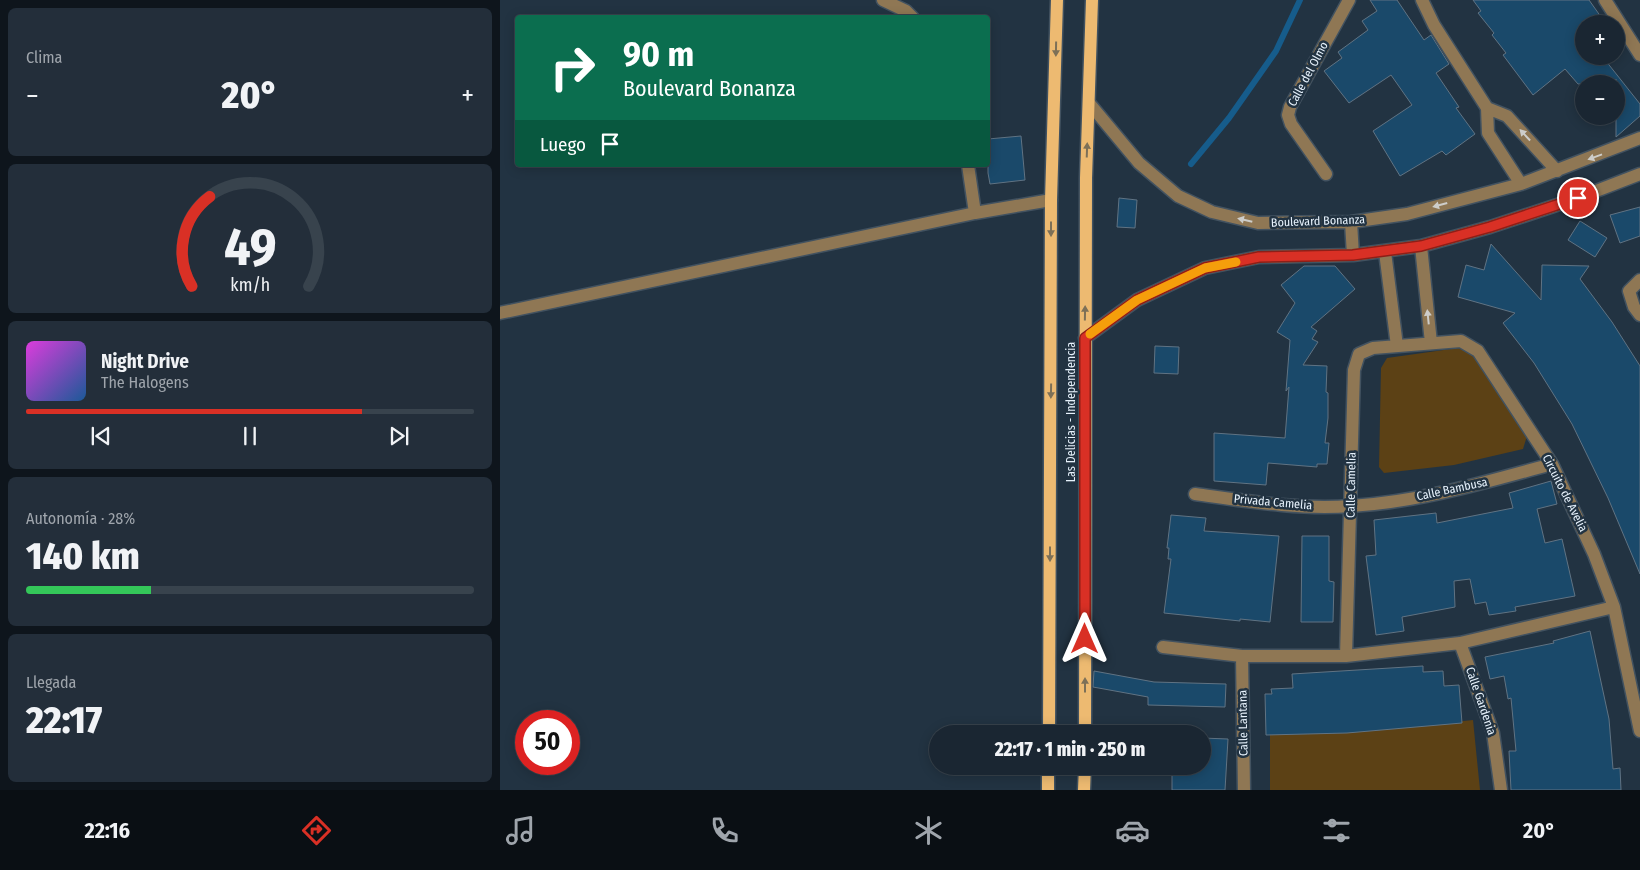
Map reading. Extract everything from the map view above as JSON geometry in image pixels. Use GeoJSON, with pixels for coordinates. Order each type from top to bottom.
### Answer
{"type":"FeatureCollection","features":[{"type":"Feature","properties":{"kind":"main road","name":"Las Delicias - Independencia"},"geometry":{"type":"LineString","coordinates":[[1048,725],[1051,200],[1056,0]]}},
{"type":"Feature","properties":{"kind":"main road","name":"Las Delicias - Independencia"},"geometry":{"type":"LineString","coordinates":[[1084,725],[1085,338],[1092,0]]}},
{"type":"Feature","properties":{"kind":"main road"},"geometry":{"type":"LineString","coordinates":[[1048,775],[1048,790]]}},
{"type":"Feature","properties":{"kind":"main road"},"geometry":{"type":"LineString","coordinates":[[1084,775],[1084,790]]}},
{"type":"Feature","properties":{"kind":"street"},"geometry":{"type":"LineString","coordinates":[[883,0],[906,10],[910,15]]}},
{"type":"Feature","properties":{"kind":"street","name":"Calle del Olmo"},"geometry":{"type":"LineString","coordinates":[[1326,174],[1292,124],[1288,115],[1290,107],[1349,0]]}},
{"type":"Feature","properties":{"kind":"street"},"geometry":{"type":"LineString","coordinates":[[1422,0],[1434,25],[1487,108],[1488,133],[1521,184]]}},
{"type":"Feature","properties":{"kind":"street"},"geometry":{"type":"LineString","coordinates":[[1604,0],[1640,55]]}},
{"type":"Feature","properties":{"kind":"street","name":"Boulevard Bonanza"},"geometry":{"type":"LineString","coordinates":[[1089,103],[1139,162],[1178,196],[1212,212],[1258,223],[1351,222],[1407,214],[1521,184],[1640,138]]}},
{"type":"Feature","properties":{"kind":"street"},"geometry":{"type":"LineString","coordinates":[[1487,108],[1507,116],[1557,171]]}},
{"type":"Feature","properties":{"kind":"street"},"geometry":{"type":"LineString","coordinates":[[968,167],[975,212]]}},
{"type":"Feature","properties":{"kind":"street"},"geometry":{"type":"LineString","coordinates":[[1085,338],[1137,300],[1205,268],[1259,257],[1353,255],[1421,246],[1490,227],[1578,198],[1640,174]]}},
{"type":"Feature","properties":{"kind":"street"},"geometry":{"type":"LineString","coordinates":[[500,313],[975,212],[1051,200]]}},
{"type":"Feature","properties":{"kind":"street"},"geometry":{"type":"LineString","coordinates":[[1351,222],[1353,255]]}},
{"type":"Feature","properties":{"kind":"street"},"geometry":{"type":"LineString","coordinates":[[1421,246],[1431,344]]}},
{"type":"Feature","properties":{"kind":"street"},"geometry":{"type":"LineString","coordinates":[[1385,252],[1397,346]]}},
{"type":"Feature","properties":{"kind":"street"},"geometry":{"type":"LineString","coordinates":[[1640,280],[1629,290],[1634,307],[1640,315]]}},
{"type":"Feature","properties":{"kind":"street","name":"Circuito de Avelia"},"geometry":{"type":"LineString","coordinates":[[1397,346],[1461,341],[1478,350],[1552,464],[1594,554],[1614,607],[1640,731]]}},
{"type":"Feature","properties":{"kind":"street","name":"Calle Camelia"},"geometry":{"type":"LineString","coordinates":[[1346,656],[1354,370],[1359,354],[1373,348],[1397,346]]}},
{"type":"Feature","properties":{"kind":"street","name":"Calle Bambusa"},"geometry":{"type":"LineString","coordinates":[[1351,506],[1444,494],[1552,464]]}},
{"type":"Feature","properties":{"kind":"street","name":"Privada Camelia"},"geometry":{"type":"LineString","coordinates":[[1195,494],[1279,504],[1351,506]]}},
{"type":"Feature","properties":{"kind":"street"},"geometry":{"type":"LineString","coordinates":[[1163,647],[1242,656],[1346,656],[1460,643],[1614,607]]}},
{"type":"Feature","properties":{"kind":"street","name":"Calle Gardenia"},"geometry":{"type":"LineString","coordinates":[[1460,643],[1493,733],[1501,790]]}},
{"type":"Feature","properties":{"kind":"street","name":"Calle Lantana"},"geometry":{"type":"LineString","coordinates":[[1242,656],[1244,790]]}},
{"type":"Feature","properties":{"kind":"shaded area"},"geometry":{"type":"Polygon","coordinates":[[[1458,348],[1473,354],[1527,436],[1523,449],[1454,465],[1384,473],[1379,467],[1381,368],[1387,358],[1458,348]]]}},
{"type":"Feature","properties":{"kind":"shaded area"},"geometry":{"type":"Polygon","coordinates":[[[1473,720],[1480,790],[1270,790],[1270,733],[1380,730],[1473,720]]]}},
{"type":"Feature","properties":{"kind":"building"},"geometry":{"type":"Polygon","coordinates":[[[1370,0],[1397,0],[1424,40],[1431,35],[1449,64],[1436,73],[1459,107],[1456,108],[1475,134],[1446,155],[1442,151],[1400,176],[1373,131],[1412,105],[1391,75],[1349,103],[1324,71],[1342,58],[1338,52],[1368,30],[1362,21],[1377,11],[1370,0]]]}},
{"type":"Feature","properties":{"kind":"building"},"geometry":{"type":"Polygon","coordinates":[[[1473,0],[1589,0],[1600,15],[1575,15],[1575,65],[1609,65],[1617,75],[1575,75],[1575,81],[1565,69],[1533,95],[1503,55],[1506,53],[1492,35],[1494,33],[1478,13],[1481,11],[1473,0]]]}},
{"type":"Feature","properties":{"kind":"building"},"geometry":{"type":"Polygon","coordinates":[[[1625,85],[1640,104],[1640,116],[1616,137],[1616,125],[1625,125],[1625,85]]]}},
{"type":"Feature","properties":{"kind":"building"},"geometry":{"type":"Polygon","coordinates":[[[1021,136],[1025,180],[990,184],[988,167],[990,167],[990,139],[1021,136]]]}},
{"type":"Feature","properties":{"kind":"building"},"geometry":{"type":"Polygon","coordinates":[[[1119,198],[1137,200],[1135,228],[1117,227],[1119,198]]]}},
{"type":"Feature","properties":{"kind":"building"},"geometry":{"type":"Polygon","coordinates":[[[1640,207],[1640,236],[1620,243],[1610,215],[1640,207]]]}},
{"type":"Feature","properties":{"kind":"building"},"geometry":{"type":"Polygon","coordinates":[[[1580,221],[1607,238],[1595,257],[1568,240],[1580,221]]]}},
{"type":"Feature","properties":{"kind":"building"},"geometry":{"type":"Polygon","coordinates":[[[1491,244],[1541,300],[1542,265],[1589,266],[1580,279],[1612,322],[1640,366],[1640,574],[1608,498],[1572,424],[1534,363],[1503,323],[1515,313],[1458,297],[1466,265],[1484,270],[1491,244]]]}},
{"type":"Feature","properties":{"kind":"building"},"geometry":{"type":"Polygon","coordinates":[[[1304,266],[1335,266],[1355,289],[1311,327],[1317,331],[1312,339],[1318,342],[1303,365],[1327,366],[1328,418],[1325,443],[1329,443],[1327,464],[1317,464],[1317,467],[1268,463],[1266,485],[1214,481],[1214,433],[1285,438],[1290,340],[1277,332],[1295,303],[1281,285],[1304,266]]]}},
{"type":"Feature","properties":{"kind":"building"},"geometry":{"type":"Polygon","coordinates":[[[1155,346],[1179,347],[1178,374],[1154,373],[1155,346]]]}},
{"type":"Feature","properties":{"kind":"building"},"geometry":{"type":"Polygon","coordinates":[[[1551,481],[1557,504],[1537,509],[1545,543],[1562,539],[1575,596],[1515,607],[1516,611],[1489,615],[1486,602],[1475,604],[1470,579],[1454,581],[1455,607],[1402,617],[1404,631],[1376,635],[1366,556],[1376,555],[1374,520],[1436,513],[1437,523],[1513,508],[1509,493],[1551,481]]]}},
{"type":"Feature","properties":{"kind":"building"},"geometry":{"type":"Polygon","coordinates":[[[1171,515],[1206,518],[1204,531],[1279,536],[1270,622],[1240,619],[1240,621],[1164,613],[1171,559],[1168,559],[1169,548],[1167,548],[1171,515]]]}},
{"type":"Feature","properties":{"kind":"building"},"geometry":{"type":"Polygon","coordinates":[[[1302,536],[1329,536],[1329,581],[1334,582],[1333,622],[1301,622],[1302,536]]]}},
{"type":"Feature","properties":{"kind":"building"},"geometry":{"type":"Polygon","coordinates":[[[1590,631],[1609,719],[1613,769],[1620,768],[1621,790],[1511,790],[1509,751],[1516,751],[1511,698],[1508,699],[1504,676],[1490,679],[1485,657],[1554,643],[1553,641],[1590,631]]]}},
{"type":"Feature","properties":{"kind":"building"},"geometry":{"type":"Polygon","coordinates":[[[1423,666],[1423,672],[1443,671],[1444,686],[1459,685],[1462,723],[1347,733],[1266,735],[1265,694],[1272,694],[1271,689],[1293,688],[1292,674],[1423,666]]]}},
{"type":"Feature","properties":{"kind":"building"},"geometry":{"type":"Polygon","coordinates":[[[1094,671],[1154,682],[1226,684],[1225,707],[1148,705],[1148,697],[1093,687],[1094,671]]]}},
{"type":"Feature","properties":{"kind":"building"},"geometry":{"type":"Polygon","coordinates":[[[1211,738],[1228,739],[1225,790],[1172,790],[1172,775],[1211,775],[1211,738]]]}},
{"type":"Feature","properties":{"kind":"waterway"},"geometry":{"type":"LineString","coordinates":[[1191,164],[1229,118],[1276,51],[1300,0]]}},
{"type":"Feature","properties":{"kind":"slow traffic"},"geometry":{"type":"LineString","coordinates":[[1090,334],[1137,300],[1205,268],[1236,262]]}},
{"type":"Feature","properties":{"kind":"route"},"geometry":{"type":"LineString","coordinates":[[1085,639],[1085,338],[1137,300],[1205,268],[1259,257],[1353,255],[1421,246],[1490,227],[1578,198]]}}]}
